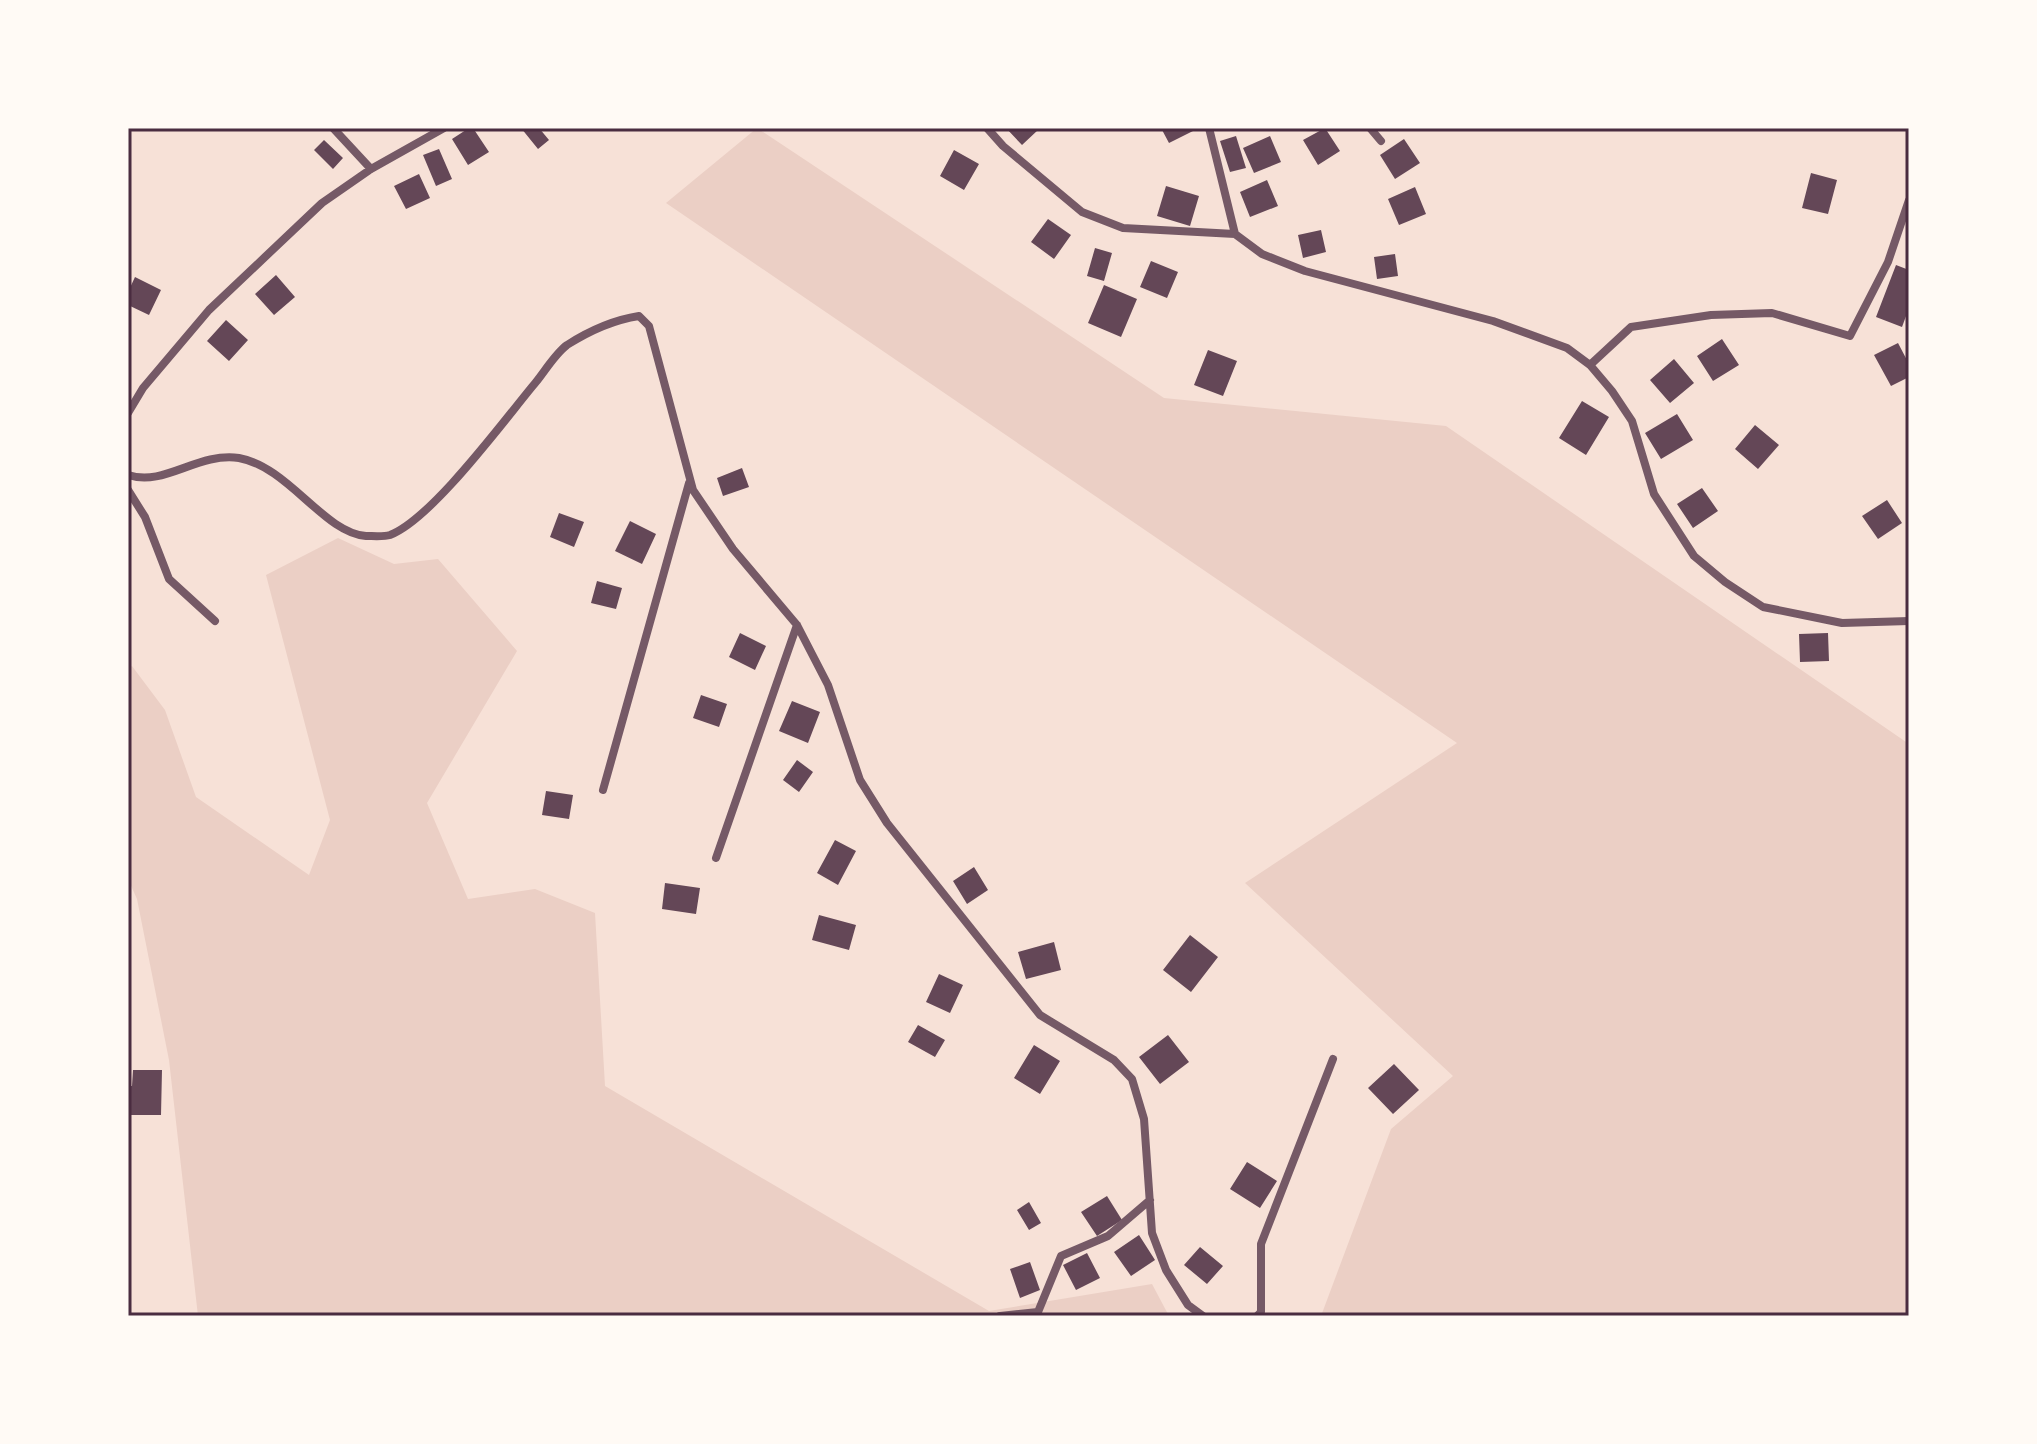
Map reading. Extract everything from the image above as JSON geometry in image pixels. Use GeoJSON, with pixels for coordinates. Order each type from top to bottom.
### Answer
{"type":"FeatureCollection","features":[{"type":"Feature","properties":{"kind":"street"},"geometry":{"type":"LineString","coordinates":[[333,128],[371,169]]}},
{"type":"Feature","properties":{"kind":"street"},"geometry":{"type":"LineString","coordinates":[[128,413],[143,388],[209,310],[322,203],[371,169],[444,128]]}},
{"type":"Feature","properties":{"kind":"street"},"geometry":{"type":"LineString","coordinates":[[987,128],[1003,146],[1082,212],[1123,228],[1235,234],[1262,254],[1305,271],[1493,321],[1567,348],[1590,365],[1632,421],[1654,494],[1694,556],[1725,582],[1763,607],[1842,623],[1909,621]]}},
{"type":"Feature","properties":{"kind":"street"},"geometry":{"type":"LineString","coordinates":[[1209,128],[1235,234]]}},
{"type":"Feature","properties":{"kind":"street"},"geometry":{"type":"LineString","coordinates":[[1370,128],[1381,141]]}},
{"type":"Feature","properties":{"kind":"street"},"geometry":{"type":"LineString","coordinates":[[1590,365],[1631,327],[1711,315],[1772,313],[1850,336],[1888,262],[1909,200]]}},
{"type":"Feature","properties":{"kind":"street"},"geometry":{"type":"LineString","coordinates":[[128,475],[145,480],[193,462],[238,458],[272,469],[329,519],[362,536],[389,535],[417,517],[448,484],[564,347],[600,327],[639,316],[649,326],[693,490],[733,549],[797,625],[828,685],[860,780],[887,823],[1040,1015],[1114,1060],[1132,1079],[1144,1119],[1152,1233],[1166,1270],[1188,1305],[1203,1316]]}},
{"type":"Feature","properties":{"kind":"street"},"geometry":{"type":"LineString","coordinates":[[603,790],[690,479]]}},
{"type":"Feature","properties":{"kind":"street"},"geometry":{"type":"LineString","coordinates":[[128,490],[145,517],[169,579],[215,621]]}},
{"type":"Feature","properties":{"kind":"street"},"geometry":{"type":"LineString","coordinates":[[716,858],[797,625]]}},
{"type":"Feature","properties":{"kind":"street"},"geometry":{"type":"LineString","coordinates":[[1257,1316],[1261,1312],[1261,1244],[1333,1059]]}},
{"type":"Feature","properties":{"kind":"street"},"geometry":{"type":"LineString","coordinates":[[1000,1316],[1038,1312],[1061,1256],[1108,1236],[1150,1200]]}},
{"type":"Feature","properties":{"kind":"shaded area"},"geometry":{"type":"Polygon","coordinates":[[[757,128],[1164,398],[1446,426],[1909,744],[1909,1316],[1321,1316],[1391,1129],[1453,1076],[1245,883],[1457,743],[666,203],[757,128]]]}},
{"type":"Feature","properties":{"kind":"shaded area"},"geometry":{"type":"Polygon","coordinates":[[[338,538],[394,564],[438,559],[517,651],[427,803],[468,899],[535,889],[595,913],[605,1086],[989,1311],[1152,1284],[1169,1316],[198,1316],[169,1060],[137,899],[128,879],[128,668],[132,666],[165,710],[196,797],[309,875],[330,820],[266,575],[338,538]]]}},
{"type":"Feature","properties":{"kind":"building"},"geometry":{"type":"Polygon","coordinates":[[[473,128],[489,152],[468,165],[452,139],[473,128]]]}},
{"type":"Feature","properties":{"kind":"building"},"geometry":{"type":"Polygon","coordinates":[[[521,128],[539,128],[549,140],[538,149],[521,128]]]}},
{"type":"Feature","properties":{"kind":"building"},"geometry":{"type":"Polygon","coordinates":[[[1006,128],[1037,128],[1038,130],[1022,145],[1006,128]]]}},
{"type":"Feature","properties":{"kind":"building"},"geometry":{"type":"Polygon","coordinates":[[[1161,128],[1199,128],[1169,143],[1161,128]]]}},
{"type":"Feature","properties":{"kind":"building"},"geometry":{"type":"Polygon","coordinates":[[[1325,128],[1340,151],[1318,165],[1303,140],[1325,128]]]}},
{"type":"Feature","properties":{"kind":"building"},"geometry":{"type":"Polygon","coordinates":[[[1236,136],[1246,168],[1230,172],[1220,141],[1236,136]]]}},
{"type":"Feature","properties":{"kind":"building"},"geometry":{"type":"Polygon","coordinates":[[[1270,136],[1281,162],[1254,173],[1243,148],[1270,136]]]}},
{"type":"Feature","properties":{"kind":"building"},"geometry":{"type":"Polygon","coordinates":[[[1404,139],[1420,163],[1395,179],[1380,155],[1404,139]]]}},
{"type":"Feature","properties":{"kind":"building"},"geometry":{"type":"Polygon","coordinates":[[[324,140],[343,158],[333,169],[314,150],[324,140]]]}},
{"type":"Feature","properties":{"kind":"building"},"geometry":{"type":"Polygon","coordinates":[[[439,149],[452,179],[436,186],[423,155],[439,149]]]}},
{"type":"Feature","properties":{"kind":"building"},"geometry":{"type":"Polygon","coordinates":[[[954,150],[979,164],[964,190],[940,176],[954,150]]]}},
{"type":"Feature","properties":{"kind":"building"},"geometry":{"type":"Polygon","coordinates":[[[1811,173],[1837,180],[1828,214],[1802,208],[1811,173]]]}},
{"type":"Feature","properties":{"kind":"building"},"geometry":{"type":"Polygon","coordinates":[[[419,174],[430,198],[406,209],[394,186],[419,174]]]}},
{"type":"Feature","properties":{"kind":"building"},"geometry":{"type":"Polygon","coordinates":[[[1267,180],[1278,206],[1250,217],[1240,192],[1267,180]]]}},
{"type":"Feature","properties":{"kind":"building"},"geometry":{"type":"Polygon","coordinates":[[[1166,186],[1199,196],[1190,226],[1157,216],[1166,186]]]}},
{"type":"Feature","properties":{"kind":"building"},"geometry":{"type":"Polygon","coordinates":[[[1415,187],[1426,214],[1399,225],[1388,199],[1415,187]]]}},
{"type":"Feature","properties":{"kind":"building"},"geometry":{"type":"Polygon","coordinates":[[[1048,219],[1071,235],[1054,259],[1031,242],[1048,219]]]}},
{"type":"Feature","properties":{"kind":"building"},"geometry":{"type":"Polygon","coordinates":[[[1321,230],[1326,252],[1303,258],[1298,235],[1321,230]]]}},
{"type":"Feature","properties":{"kind":"building"},"geometry":{"type":"Polygon","coordinates":[[[1095,248],[1112,253],[1104,281],[1087,276],[1095,248]]]}},
{"type":"Feature","properties":{"kind":"building"},"geometry":{"type":"Polygon","coordinates":[[[1395,254],[1398,276],[1377,279],[1374,257],[1395,254]]]}},
{"type":"Feature","properties":{"kind":"building"},"geometry":{"type":"Polygon","coordinates":[[[1151,261],[1178,272],[1167,298],[1140,287],[1151,261]]]}},
{"type":"Feature","properties":{"kind":"building"},"geometry":{"type":"Polygon","coordinates":[[[1896,265],[1909,270],[1909,308],[1902,327],[1876,317],[1896,265]]]}},
{"type":"Feature","properties":{"kind":"building"},"geometry":{"type":"Polygon","coordinates":[[[276,275],[295,297],[274,315],[255,294],[276,275]]]}},
{"type":"Feature","properties":{"kind":"building"},"geometry":{"type":"Polygon","coordinates":[[[135,277],[161,290],[149,315],[128,305],[128,292],[135,277]]]}},
{"type":"Feature","properties":{"kind":"building"},"geometry":{"type":"Polygon","coordinates":[[[1104,285],[1137,299],[1121,337],[1088,323],[1104,285]]]}},
{"type":"Feature","properties":{"kind":"building"},"geometry":{"type":"Polygon","coordinates":[[[226,320],[248,340],[229,361],[207,341],[226,320]]]}},
{"type":"Feature","properties":{"kind":"building"},"geometry":{"type":"Polygon","coordinates":[[[1722,339],[1739,365],[1713,381],[1697,356],[1722,339]]]}},
{"type":"Feature","properties":{"kind":"building"},"geometry":{"type":"Polygon","coordinates":[[[1898,343],[1909,364],[1909,377],[1891,386],[1874,355],[1898,343]]]}},
{"type":"Feature","properties":{"kind":"building"},"geometry":{"type":"Polygon","coordinates":[[[1208,350],[1237,361],[1223,396],[1194,385],[1208,350]]]}},
{"type":"Feature","properties":{"kind":"building"},"geometry":{"type":"Polygon","coordinates":[[[1674,359],[1694,383],[1670,403],[1650,380],[1674,359]]]}},
{"type":"Feature","properties":{"kind":"building"},"geometry":{"type":"Polygon","coordinates":[[[1582,401],[1609,417],[1586,455],[1559,438],[1582,401]]]}},
{"type":"Feature","properties":{"kind":"building"},"geometry":{"type":"Polygon","coordinates":[[[1677,414],[1693,440],[1661,459],[1645,433],[1677,414]]]}},
{"type":"Feature","properties":{"kind":"building"},"geometry":{"type":"Polygon","coordinates":[[[1755,425],[1779,445],[1758,469],[1735,449],[1755,425]]]}},
{"type":"Feature","properties":{"kind":"building"},"geometry":{"type":"Polygon","coordinates":[[[742,468],[749,487],[723,496],[717,478],[742,468]]]}},
{"type":"Feature","properties":{"kind":"building"},"geometry":{"type":"Polygon","coordinates":[[[1702,488],[1718,511],[1693,528],[1677,504],[1702,488]]]}},
{"type":"Feature","properties":{"kind":"building"},"geometry":{"type":"Polygon","coordinates":[[[1887,500],[1902,523],[1878,539],[1862,516],[1887,500]]]}},
{"type":"Feature","properties":{"kind":"building"},"geometry":{"type":"Polygon","coordinates":[[[559,513],[584,522],[574,547],[550,537],[559,513]]]}},
{"type":"Feature","properties":{"kind":"building"},"geometry":{"type":"Polygon","coordinates":[[[630,521],[656,534],[642,564],[615,551],[630,521]]]}},
{"type":"Feature","properties":{"kind":"building"},"geometry":{"type":"Polygon","coordinates":[[[597,581],[622,588],[616,609],[591,603],[597,581]]]}},
{"type":"Feature","properties":{"kind":"building"},"geometry":{"type":"Polygon","coordinates":[[[740,633],[766,646],[755,670],[729,657],[740,633]]]}},
{"type":"Feature","properties":{"kind":"building"},"geometry":{"type":"Polygon","coordinates":[[[1828,633],[1829,661],[1800,662],[1799,634],[1828,633]]]}},
{"type":"Feature","properties":{"kind":"building"},"geometry":{"type":"Polygon","coordinates":[[[701,695],[727,704],[719,727],[693,718],[701,695]]]}},
{"type":"Feature","properties":{"kind":"building"},"geometry":{"type":"Polygon","coordinates":[[[792,701],[820,712],[808,743],[779,731],[792,701]]]}},
{"type":"Feature","properties":{"kind":"building"},"geometry":{"type":"Polygon","coordinates":[[[797,760],[813,772],[799,792],[783,780],[797,760]]]}},
{"type":"Feature","properties":{"kind":"building"},"geometry":{"type":"Polygon","coordinates":[[[546,791],[573,795],[569,819],[542,815],[546,791]]]}},
{"type":"Feature","properties":{"kind":"building"},"geometry":{"type":"Polygon","coordinates":[[[835,840],[856,851],[838,885],[817,873],[835,840]]]}},
{"type":"Feature","properties":{"kind":"building"},"geometry":{"type":"Polygon","coordinates":[[[974,867],[988,890],[967,904],[953,881],[974,867]]]}},
{"type":"Feature","properties":{"kind":"building"},"geometry":{"type":"Polygon","coordinates":[[[665,883],[700,888],[696,914],[662,909],[665,883]]]}},
{"type":"Feature","properties":{"kind":"building"},"geometry":{"type":"Polygon","coordinates":[[[819,915],[856,925],[849,950],[812,940],[819,915]]]}},
{"type":"Feature","properties":{"kind":"building"},"geometry":{"type":"Polygon","coordinates":[[[1190,935],[1218,957],[1191,992],[1163,970],[1190,935]]]}},
{"type":"Feature","properties":{"kind":"building"},"geometry":{"type":"Polygon","coordinates":[[[1054,942],[1061,970],[1026,979],[1018,952],[1054,942]]]}},
{"type":"Feature","properties":{"kind":"building"},"geometry":{"type":"Polygon","coordinates":[[[939,974],[963,985],[950,1013],[926,1002],[939,974]]]}},
{"type":"Feature","properties":{"kind":"building"},"geometry":{"type":"Polygon","coordinates":[[[918,1025],[945,1040],[935,1057],[908,1042],[918,1025]]]}},
{"type":"Feature","properties":{"kind":"building"},"geometry":{"type":"Polygon","coordinates":[[[1168,1035],[1189,1062],[1160,1084],[1139,1057],[1168,1035]]]}},
{"type":"Feature","properties":{"kind":"building"},"geometry":{"type":"Polygon","coordinates":[[[1034,1045],[1060,1061],[1040,1094],[1014,1078],[1034,1045]]]}},
{"type":"Feature","properties":{"kind":"building"},"geometry":{"type":"Polygon","coordinates":[[[1394,1064],[1419,1090],[1393,1114],[1368,1088],[1394,1064]]]}},
{"type":"Feature","properties":{"kind":"building"},"geometry":{"type":"Polygon","coordinates":[[[133,1070],[162,1070],[161,1115],[128,1115],[128,1086],[132,1086],[133,1070]]]}},
{"type":"Feature","properties":{"kind":"building"},"geometry":{"type":"Polygon","coordinates":[[[1247,1162],[1277,1181],[1260,1208],[1230,1189],[1247,1162]]]}},
{"type":"Feature","properties":{"kind":"building"},"geometry":{"type":"Polygon","coordinates":[[[1107,1196],[1122,1220],[1097,1236],[1081,1212],[1107,1196]]]}},
{"type":"Feature","properties":{"kind":"building"},"geometry":{"type":"Polygon","coordinates":[[[1029,1202],[1041,1223],[1029,1230],[1017,1210],[1029,1202]]]}},
{"type":"Feature","properties":{"kind":"building"},"geometry":{"type":"Polygon","coordinates":[[[1139,1235],[1155,1260],[1131,1276],[1114,1252],[1139,1235]]]}},
{"type":"Feature","properties":{"kind":"building"},"geometry":{"type":"Polygon","coordinates":[[[1200,1247],[1223,1266],[1207,1284],[1184,1265],[1200,1247]]]}},
{"type":"Feature","properties":{"kind":"building"},"geometry":{"type":"Polygon","coordinates":[[[1087,1253],[1100,1278],[1076,1290],[1063,1265],[1087,1253]]]}},
{"type":"Feature","properties":{"kind":"building"},"geometry":{"type":"Polygon","coordinates":[[[1030,1262],[1040,1290],[1020,1298],[1010,1269],[1030,1262]]]}}]}
